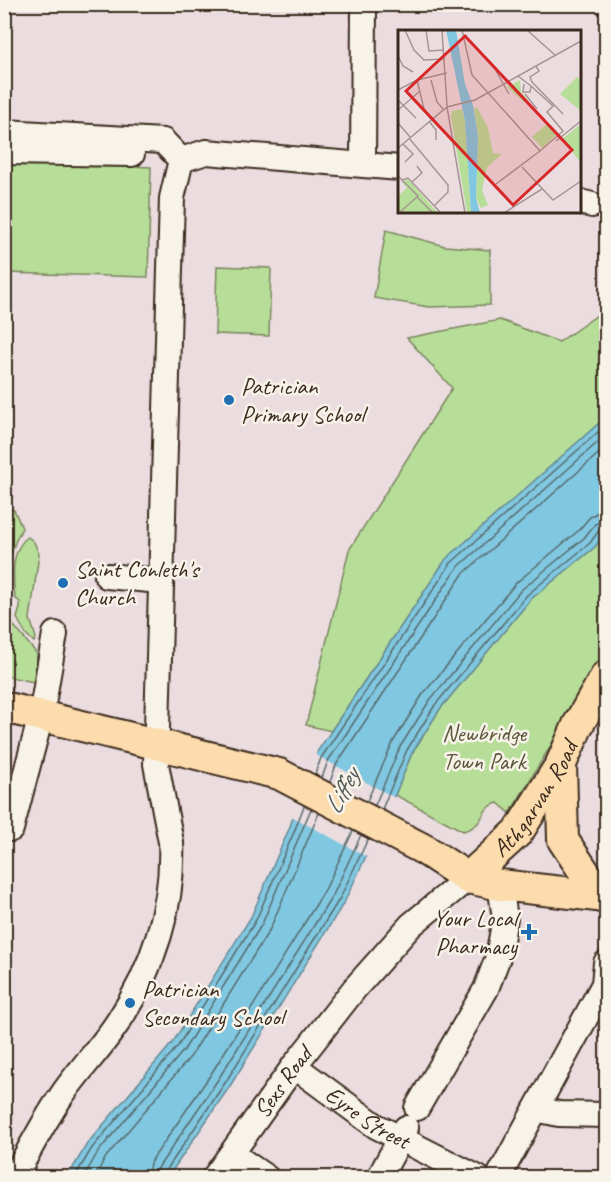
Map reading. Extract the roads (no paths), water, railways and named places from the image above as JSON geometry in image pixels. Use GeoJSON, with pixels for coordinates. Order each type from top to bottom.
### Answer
{"type":"FeatureCollection","features":[{"type":"Feature","properties":{"kind":"main road","name":"Athgarvan Road"},"geometry":{"type":"LineString","coordinates":[[468,878],[518,832],[561,764],[578,725],[606,676]]}},
{"type":"Feature","properties":{"kind":"main road"},"geometry":{"type":"LineString","coordinates":[[4,707],[279,774],[425,850],[468,878],[500,885],[604,897]]}},
{"type":"Feature","properties":{"kind":"main road"},"geometry":{"type":"LineString","coordinates":[[561,764],[563,840],[604,897]]}},
{"type":"Feature","properties":{"kind":"street"},"geometry":{"type":"LineString","coordinates":[[363,164],[364,4]]}},
{"type":"Feature","properties":{"kind":"street"},"geometry":{"type":"LineString","coordinates":[[4,132],[163,141],[181,160]]}},
{"type":"Feature","properties":{"kind":"street"},"geometry":{"type":"LineString","coordinates":[[4,152],[164,154],[181,160],[206,152],[398,168]]}},
{"type":"Feature","properties":{"kind":"street"},"geometry":{"type":"LineString","coordinates":[[14,1178],[61,1097],[117,1023],[143,977],[164,925],[172,853],[156,764],[156,744],[172,198],[181,160]]}},
{"type":"Feature","properties":{"kind":"street"},"geometry":{"type":"LineString","coordinates":[[107,576],[160,581]]}},
{"type":"Feature","properties":{"kind":"street"},"geometry":{"type":"LineString","coordinates":[[11,829],[40,716],[54,634]]}},
{"type":"Feature","properties":{"kind":"street","name":"Sexs Road"},"geometry":{"type":"LineString","coordinates":[[214,1178],[294,1066],[355,988],[411,926],[468,878]]}},
{"type":"Feature","properties":{"kind":"street"},"geometry":{"type":"LineString","coordinates":[[379,1178],[486,989],[498,957],[505,918],[500,885]]}},
{"type":"Feature","properties":{"kind":"street"},"geometry":{"type":"LineString","coordinates":[[498,1178],[606,977]]}},
{"type":"Feature","properties":{"kind":"street","name":"Eyre Street"},"geometry":{"type":"LineString","coordinates":[[294,1066],[376,1126],[408,1125],[478,1178]]}},
{"type":"Feature","properties":{"kind":"street"},"geometry":{"type":"LineString","coordinates":[[536,1109],[560,1114],[606,1115]]}},
{"type":"Feature","properties":{"kind":"street"},"geometry":{"type":"LineString","coordinates":[[232,1154],[267,1178]]}},
{"type":"Feature","properties":{"kind":"water","name":"Liffey"},"geometry":{"type":"Polygon","coordinates":[[[606,417],[606,531],[595,547],[531,599],[440,709],[412,753],[395,795],[345,901],[230,1086],[168,1177],[67,1178],[87,1144],[173,1042],[251,917],[289,829],[315,755],[446,559],[606,417]]]}},
{"type":"Feature","properties":{"kind":"place","name":"Patrician Primary School"},"geometry":{"type":"Point","coordinates":[229,400]}},
{"type":"Feature","properties":{"kind":"place","name":"Saint Conleth's Church"},"geometry":{"type":"Point","coordinates":[63,583]}},
{"type":"Feature","properties":{"kind":"place","name":"Your Local Pharmacy"},"geometry":{"type":"Point","coordinates":[529,932]}},
{"type":"Feature","properties":{"kind":"place","name":"Patrician Secondary School"},"geometry":{"type":"Point","coordinates":[130,1003]}},
{"type":"Feature","properties":{"kind":"park label","name":"Newbridge Town Park"},"geometry":{"type":"Point","coordinates":[484,747]}}]}
